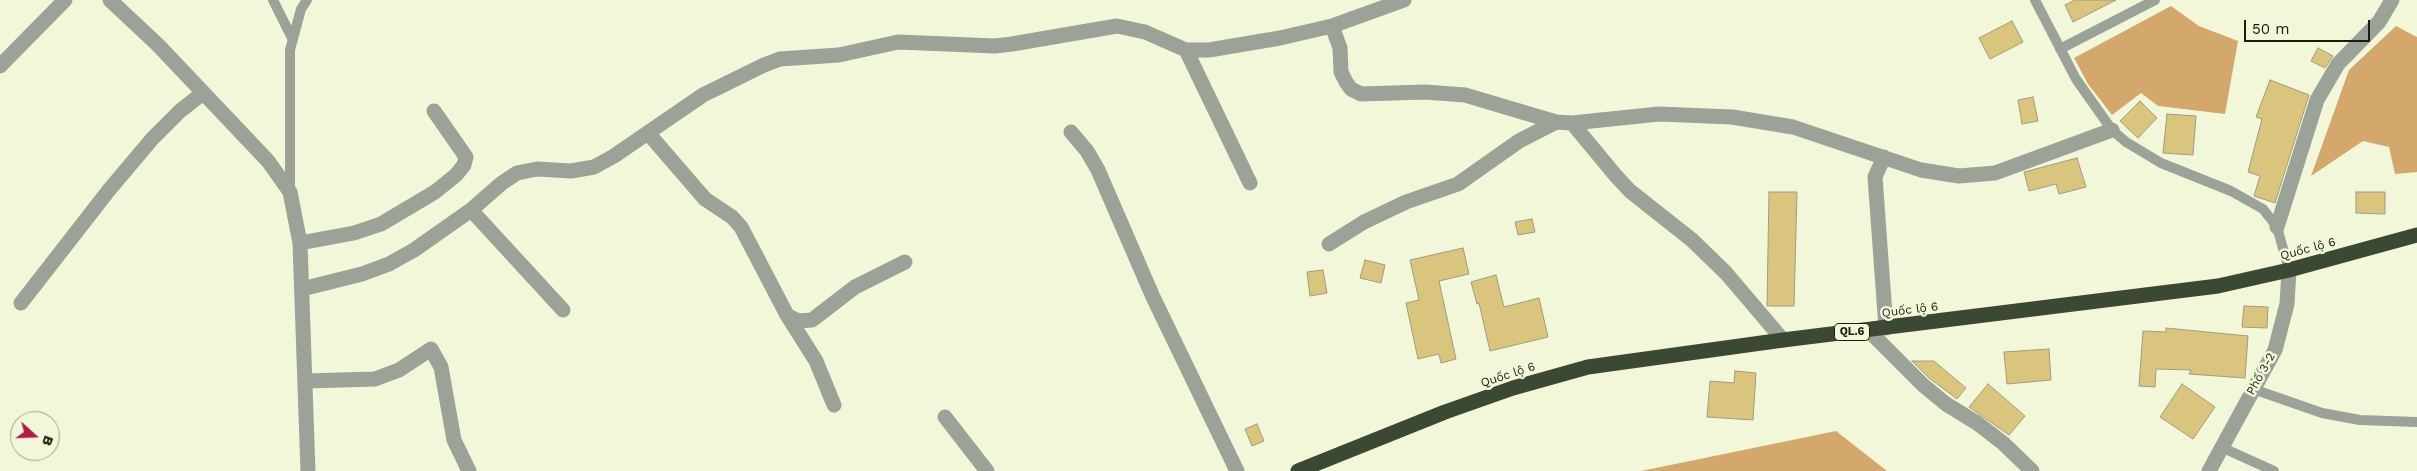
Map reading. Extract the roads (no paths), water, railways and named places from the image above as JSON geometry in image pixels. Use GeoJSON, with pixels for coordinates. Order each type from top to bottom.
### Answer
{"type":"FeatureCollection","features":[{"type":"Feature","properties":{"kind":"highway","name":"Quốc lộ 6"},"geometry":{"type":"LineString","coordinates":[[1298,471],[1446,412],[1554,376],[1588,367],[1634,359],[2218,286],[2289,270],[2417,235]]}},
{"type":"Feature","properties":{"kind":"street"},"geometry":{"type":"LineString","coordinates":[[0,66],[65,0]]}},
{"type":"Feature","properties":{"kind":"street"},"geometry":{"type":"LineString","coordinates":[[110,0],[158,45],[268,161],[290,192],[300,243],[308,471]]}},
{"type":"Feature","properties":{"kind":"street"},"geometry":{"type":"LineString","coordinates":[[302,289],[362,274],[389,264],[414,250],[471,210],[502,182],[517,173],[537,168],[571,171],[594,167],[703,95],[764,65],[796,56],[839,55],[909,42],[995,46],[1117,26],[1145,32],[1186,50],[1209,50],[1253,43],[1332,26],[1404,0]]}},
{"type":"Feature","properties":{"kind":"street"},"geometry":{"type":"LineString","coordinates":[[2277,227],[2317,100],[2338,64],[2379,22],[2392,0]]}},
{"type":"Feature","properties":{"kind":"street"},"geometry":{"type":"LineString","coordinates":[[1332,26],[1340,48],[1341,72],[1351,89],[1361,94],[1425,92],[1465,95],[1556,122],[1572,123],[1659,114],[1732,117],[1793,127],[1938,173],[1959,176],[1995,173],[2112,130]]}},
{"type":"Feature","properties":{"kind":"street"},"geometry":{"type":"LineString","coordinates":[[1186,50],[1250,183]]}},
{"type":"Feature","properties":{"kind":"street"},"geometry":{"type":"LineString","coordinates":[[21,303],[109,190],[152,139],[180,111],[203,93]]}},
{"type":"Feature","properties":{"kind":"street"},"geometry":{"type":"LineString","coordinates":[[300,243],[354,233],[381,224],[435,192],[456,175],[464,164],[466,157],[434,111]]}},
{"type":"Feature","properties":{"kind":"street"},"geometry":{"type":"LineString","coordinates":[[1329,244],[1364,222],[1406,202],[1458,184],[1519,141],[1556,122]]}},
{"type":"Feature","properties":{"kind":"street"},"geometry":{"type":"LineString","coordinates":[[1572,123],[1630,192],[1692,240],[1726,272],[1783,340]]}},
{"type":"Feature","properties":{"kind":"street"},"geometry":{"type":"LineString","coordinates":[[1071,132],[1087,151],[1098,170],[1153,296],[1238,471]]}},
{"type":"Feature","properties":{"kind":"street"},"geometry":{"type":"LineString","coordinates":[[648,133],[705,199],[732,217],[740,227],[787,315],[816,361],[834,405]]}},
{"type":"Feature","properties":{"kind":"street"},"geometry":{"type":"LineString","coordinates":[[1884,157],[1875,176],[1886,328]]}},
{"type":"Feature","properties":{"kind":"street"},"geometry":{"type":"LineString","coordinates":[[471,210],[563,310]]}},
{"type":"Feature","properties":{"kind":"street"},"geometry":{"type":"LineString","coordinates":[[787,315],[798,320],[812,320],[855,287],[905,262]]}},
{"type":"Feature","properties":{"kind":"street","name":"Phố 3-2"},"geometry":{"type":"LineString","coordinates":[[2209,471],[2275,350],[2287,304],[2289,270]]}},
{"type":"Feature","properties":{"kind":"street"},"geometry":{"type":"LineString","coordinates":[[1868,330],[1923,385],[1946,404],[1997,438],[2032,471]]}},
{"type":"Feature","properties":{"kind":"street"},"geometry":{"type":"LineString","coordinates":[[306,381],[374,379],[399,370],[431,350],[441,367],[454,440],[469,471]]}},
{"type":"Feature","properties":{"kind":"street"},"geometry":{"type":"LineString","coordinates":[[945,417],[987,471]]}},
{"type":"Feature","properties":{"kind":"lane"},"geometry":{"type":"LineString","coordinates":[[273,0],[292,38]]}},
{"type":"Feature","properties":{"kind":"lane"},"geometry":{"type":"LineString","coordinates":[[290,192],[290,50],[301,9],[307,0]]}},
{"type":"Feature","properties":{"kind":"lane"},"geometry":{"type":"LineString","coordinates":[[2035,0],[2076,79],[2112,130],[2126,142],[2161,163],[2249,200],[2263,209],[2277,227],[2289,270]]}},
{"type":"Feature","properties":{"kind":"lane"},"geometry":{"type":"LineString","coordinates":[[2060,49],[2155,0]]}},
{"type":"Feature","properties":{"kind":"lane"},"geometry":{"type":"LineString","coordinates":[[2253,389],[2322,413],[2360,420],[2417,422]]}},
{"type":"Feature","properties":{"kind":"lane"},"geometry":{"type":"LineString","coordinates":[[2221,447],[2274,471]]}}]}
